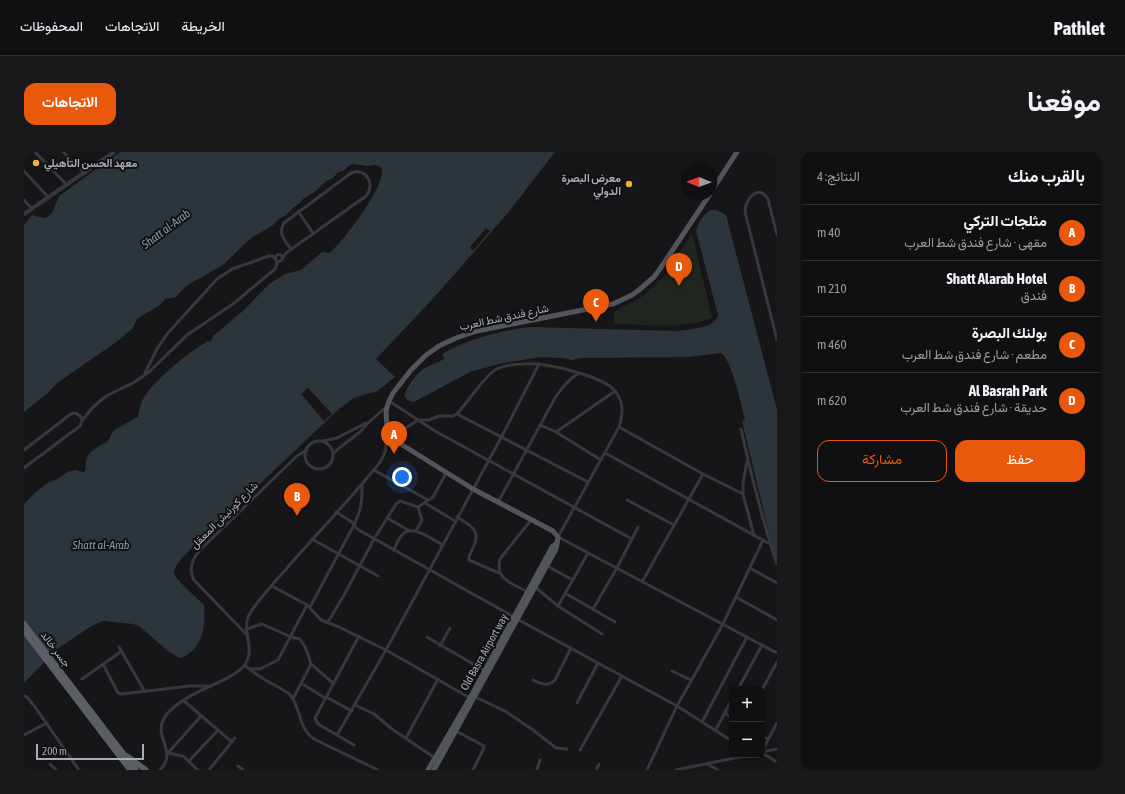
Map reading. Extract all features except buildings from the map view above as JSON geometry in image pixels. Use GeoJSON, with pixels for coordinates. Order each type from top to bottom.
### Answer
{"type":"FeatureCollection","features":[{"type":"Feature","properties":{"kind":"highway","name":"جسر خالد"},"geometry":{"type":"LineString","coordinates":[[24,624],[70,688]]}},
{"type":"Feature","properties":{"kind":"highway","name":"جسر خالد"},"geometry":{"type":"LineString","coordinates":[[24,631],[70,688]]}},
{"type":"Feature","properties":{"kind":"highway"},"geometry":{"type":"LineString","coordinates":[[70,688],[107,737],[129,770]]}},
{"type":"Feature","properties":{"kind":"highway"},"geometry":{"type":"LineString","coordinates":[[107,737],[124,754],[136,770]]}},
{"type":"Feature","properties":{"kind":"highway"},"geometry":{"type":"LineString","coordinates":[[124,754],[146,770]]}},
{"type":"Feature","properties":{"kind":"main road","name":"شارع فندق شط العرب"},"geometry":{"type":"LineString","coordinates":[[717,183],[738,152]]}},
{"type":"Feature","properties":{"kind":"main road","name":"شارع فندق شط العرب"},"geometry":{"type":"LineString","coordinates":[[387,404],[393,393],[419,362],[432,351],[447,342],[477,331],[609,305],[632,295],[654,277],[705,200]]}},
{"type":"Feature","properties":{"kind":"main road"},"geometry":{"type":"LineString","coordinates":[[387,404],[385,420],[388,433],[403,446],[473,489],[553,531],[558,537]]}},
{"type":"Feature","properties":{"kind":"main road","name":"Old Basra Airport way"},"geometry":{"type":"LineString","coordinates":[[434,770],[456,730],[485,671],[547,566],[556,549],[558,537]]}},
{"type":"Feature","properties":{"kind":"main road","name":"Old Basra Airport way"},"geometry":{"type":"LineString","coordinates":[[428,770],[472,697],[516,618],[552,547],[557,543]]}},
{"type":"Feature","properties":{"kind":"street"},"geometry":{"type":"LineString","coordinates":[[35,152],[67,185]]}},
{"type":"Feature","properties":{"kind":"street"},"geometry":{"type":"LineString","coordinates":[[63,152],[85,173]]}},
{"type":"Feature","properties":{"kind":"street"},"geometry":{"type":"LineString","coordinates":[[24,214],[114,152]]}},
{"type":"Feature","properties":{"kind":"street"},"geometry":{"type":"LineString","coordinates":[[24,171],[49,198]]}},
{"type":"Feature","properties":{"kind":"street"},"geometry":{"type":"LineString","coordinates":[[24,468],[80,426],[92,408],[100,401],[108,395],[133,383],[154,368],[187,335],[233,304],[276,267],[286,253],[291,249],[366,196],[370,191],[371,185],[367,176],[360,172],[351,173],[298,211],[284,223],[282,228],[283,238],[291,249]]}},
{"type":"Feature","properties":{"kind":"street"},"geometry":{"type":"LineString","coordinates":[[777,235],[766,195],[759,192],[753,195],[746,202],[745,212],[777,340]]}},
{"type":"Feature","properties":{"kind":"street"},"geometry":{"type":"LineString","coordinates":[[24,200],[32,209]]}},
{"type":"Feature","properties":{"kind":"street"},"geometry":{"type":"LineString","coordinates":[[298,211],[313,233]]}},
{"type":"Feature","properties":{"kind":"street"},"geometry":{"type":"LineString","coordinates":[[143,376],[149,368],[157,349],[167,334],[217,279],[232,269],[269,256],[286,253]]}},
{"type":"Feature","properties":{"kind":"street"},"geometry":{"type":"LineString","coordinates":[[276,267],[276,259],[278,254]]}},
{"type":"Feature","properties":{"kind":"street"},"geometry":{"type":"LineString","coordinates":[[278,254],[281,256],[281,259]]}},
{"type":"Feature","properties":{"kind":"street"},"geometry":{"type":"LineString","coordinates":[[269,256],[273,256],[276,259],[281,259]]}},
{"type":"Feature","properties":{"kind":"street"},"geometry":{"type":"LineString","coordinates":[[337,735],[386,650],[502,436],[539,364]]}},
{"type":"Feature","properties":{"kind":"street"},"geometry":{"type":"LineString","coordinates":[[392,437],[418,420],[429,420],[439,416],[453,416],[457,414],[483,382],[495,370],[514,365],[539,364],[602,381],[615,391],[621,401],[623,408],[619,426],[558,537],[777,653]]}},
{"type":"Feature","properties":{"kind":"street"},"geometry":{"type":"LineString","coordinates":[[498,502],[555,398],[569,379],[580,374]]}},
{"type":"Feature","properties":{"kind":"street"},"geometry":{"type":"LineString","coordinates":[[556,432],[615,391]]}},
{"type":"Feature","properties":{"kind":"street"},"geometry":{"type":"LineString","coordinates":[[368,423],[337,438],[314,442],[307,450],[307,461],[312,466],[319,468],[329,464],[333,454],[360,432],[387,404],[632,539]]}},
{"type":"Feature","properties":{"kind":"street"},"geometry":{"type":"LineString","coordinates":[[24,450],[71,414],[79,414],[82,422]]}},
{"type":"Feature","properties":{"kind":"street"},"geometry":{"type":"LineString","coordinates":[[457,414],[502,436],[588,482]]}},
{"type":"Feature","properties":{"kind":"street"},"geometry":{"type":"LineString","coordinates":[[540,425],[556,432],[600,460]]}},
{"type":"Feature","properties":{"kind":"street"},"geometry":{"type":"LineString","coordinates":[[619,426],[703,474],[743,494]]}},
{"type":"Feature","properties":{"kind":"street"},"geometry":{"type":"LineString","coordinates":[[741,429],[747,460],[777,564]]}},
{"type":"Feature","properties":{"kind":"street"},"geometry":{"type":"LineString","coordinates":[[160,770],[167,762],[168,753],[162,733],[163,722],[168,712],[184,701],[232,676],[245,665],[250,651],[247,629],[249,616],[312,539],[374,470],[384,456],[387,447],[388,433]]}},
{"type":"Feature","properties":{"kind":"street"},"geometry":{"type":"LineString","coordinates":[[322,441],[331,447],[333,454]]}},
{"type":"Feature","properties":{"kind":"street","name":"شارع كورنيش المعقل"},"geometry":{"type":"LineString","coordinates":[[248,636],[194,580],[191,572],[192,564],[200,550],[297,456],[307,450]]}},
{"type":"Feature","properties":{"kind":"street"},"geometry":{"type":"LineString","coordinates":[[605,453],[770,544]]}},
{"type":"Feature","properties":{"kind":"street"},"geometry":{"type":"LineString","coordinates":[[747,460],[743,483],[743,494],[754,536]]}},
{"type":"Feature","properties":{"kind":"street"},"geometry":{"type":"LineString","coordinates":[[374,470],[428,500]]}},
{"type":"Feature","properties":{"kind":"street"},"geometry":{"type":"LineString","coordinates":[[328,622],[374,539],[396,504],[400,501],[418,507],[425,503],[433,497],[446,473]]}},
{"type":"Feature","properties":{"kind":"street"},"geometry":{"type":"LineString","coordinates":[[642,582],[703,474]]}},
{"type":"Feature","properties":{"kind":"street"},"geometry":{"type":"LineString","coordinates":[[250,669],[260,669],[278,660],[354,525],[362,506],[362,484]]}},
{"type":"Feature","properties":{"kind":"street"},"geometry":{"type":"LineString","coordinates":[[627,500],[674,525]]}},
{"type":"Feature","properties":{"kind":"street"},"geometry":{"type":"LineString","coordinates":[[425,503],[474,528],[476,541],[469,556],[469,560],[499,573]]}},
{"type":"Feature","properties":{"kind":"street"},"geometry":{"type":"LineString","coordinates":[[416,531],[422,520],[418,507]]}},
{"type":"Feature","properties":{"kind":"street"},"geometry":{"type":"LineString","coordinates":[[336,512],[352,522],[357,529],[374,539],[677,706],[729,739]]}},
{"type":"Feature","properties":{"kind":"street"},"geometry":{"type":"LineString","coordinates":[[387,518],[443,545]]}},
{"type":"Feature","properties":{"kind":"street"},"geometry":{"type":"LineString","coordinates":[[528,592],[502,578],[499,573],[498,566],[500,559],[531,520]]}},
{"type":"Feature","properties":{"kind":"street"},"geometry":{"type":"LineString","coordinates":[[593,609],[617,568],[638,527]]}},
{"type":"Feature","properties":{"kind":"street"},"geometry":{"type":"LineString","coordinates":[[394,550],[402,535],[406,531],[410,530]]}},
{"type":"Feature","properties":{"kind":"street"},"geometry":{"type":"LineString","coordinates":[[312,539],[378,576]]}},
{"type":"Feature","properties":{"kind":"street"},"geometry":{"type":"LineString","coordinates":[[647,770],[677,706],[723,624],[763,540]]}},
{"type":"Feature","properties":{"kind":"street"},"geometry":{"type":"LineString","coordinates":[[558,606],[588,553]]}},
{"type":"Feature","properties":{"kind":"street"},"geometry":{"type":"LineString","coordinates":[[547,566],[573,580]]}},
{"type":"Feature","properties":{"kind":"street"},"geometry":{"type":"LineString","coordinates":[[750,568],[777,582]]}},
{"type":"Feature","properties":{"kind":"street"},"geometry":{"type":"LineString","coordinates":[[272,586],[309,606],[319,619],[359,636],[472,697],[505,711],[556,748],[567,749]]}},
{"type":"Feature","properties":{"kind":"street"},"geometry":{"type":"LineString","coordinates":[[535,587],[558,606],[602,634]]}},
{"type":"Feature","properties":{"kind":"street"},"geometry":{"type":"LineString","coordinates":[[565,594],[615,622]]}},
{"type":"Feature","properties":{"kind":"street"},"geometry":{"type":"LineString","coordinates":[[736,597],[777,620]]}},
{"type":"Feature","properties":{"kind":"street"},"geometry":{"type":"LineString","coordinates":[[247,629],[262,624],[291,637],[300,639],[306,649],[311,664],[334,683]]}},
{"type":"Feature","properties":{"kind":"street"},"geometry":{"type":"LineString","coordinates":[[440,646],[450,628]]}},
{"type":"Feature","properties":{"kind":"street"},"geometry":{"type":"LineString","coordinates":[[354,745],[318,724],[315,720],[315,716],[359,636]]}},
{"type":"Feature","properties":{"kind":"street"},"geometry":{"type":"LineString","coordinates":[[702,722],[747,637]]}},
{"type":"Feature","properties":{"kind":"street"},"geometry":{"type":"LineString","coordinates":[[427,638],[485,671]]}},
{"type":"Feature","properties":{"kind":"street"},"geometry":{"type":"LineString","coordinates":[[740,686],[762,645]]}},
{"type":"Feature","properties":{"kind":"street"},"geometry":{"type":"LineString","coordinates":[[120,647],[145,692]]}},
{"type":"Feature","properties":{"kind":"street"},"geometry":{"type":"LineString","coordinates":[[533,680],[546,685],[552,683],[572,648]]}},
{"type":"Feature","properties":{"kind":"street"},"geometry":{"type":"LineString","coordinates":[[82,679],[122,651]]}},
{"type":"Feature","properties":{"kind":"street"},"geometry":{"type":"LineString","coordinates":[[764,686],[777,662]]}},
{"type":"Feature","properties":{"kind":"street"},"geometry":{"type":"LineString","coordinates":[[578,703],[598,663]]}},
{"type":"Feature","properties":{"kind":"street"},"geometry":{"type":"LineString","coordinates":[[103,664],[119,694],[190,686],[211,686]]}},
{"type":"Feature","properties":{"kind":"street"},"geometry":{"type":"LineString","coordinates":[[293,698],[311,664]]}},
{"type":"Feature","properties":{"kind":"street"},"geometry":{"type":"LineString","coordinates":[[245,665],[262,678],[289,693],[293,698],[308,735],[378,770]]}},
{"type":"Feature","properties":{"kind":"street"},"geometry":{"type":"LineString","coordinates":[[672,671],[691,680]]}},
{"type":"Feature","properties":{"kind":"street"},"geometry":{"type":"LineString","coordinates":[[580,750],[622,676]]}},
{"type":"Feature","properties":{"kind":"street"},"geometry":{"type":"LineString","coordinates":[[406,738],[438,679]]}},
{"type":"Feature","properties":{"kind":"street"},"geometry":{"type":"LineString","coordinates":[[301,683],[352,711]]}},
{"type":"Feature","properties":{"kind":"street"},"geometry":{"type":"LineString","coordinates":[[24,696],[27,697],[36,707],[48,723],[79,770]]}},
{"type":"Feature","properties":{"kind":"street"},"geometry":{"type":"LineString","coordinates":[[184,701],[232,742]]}},
{"type":"Feature","properties":{"kind":"street"},"geometry":{"type":"LineString","coordinates":[[715,731],[729,704]]}},
{"type":"Feature","properties":{"kind":"street"},"geometry":{"type":"LineString","coordinates":[[355,705],[374,714],[388,726],[434,758]]}},
{"type":"Feature","properties":{"kind":"street"},"geometry":{"type":"LineString","coordinates":[[724,713],[729,716]]}},
{"type":"Feature","properties":{"kind":"street"},"geometry":{"type":"LineString","coordinates":[[168,753],[201,716]]}},
{"type":"Feature","properties":{"kind":"street"},"geometry":{"type":"LineString","coordinates":[[24,735],[48,723]]}},
{"type":"Feature","properties":{"kind":"street"},"geometry":{"type":"LineString","coordinates":[[765,746],[777,723]]}},
{"type":"Feature","properties":{"kind":"street"},"geometry":{"type":"LineString","coordinates":[[189,761],[218,730]]}},
{"type":"Feature","properties":{"kind":"street"},"geometry":{"type":"LineString","coordinates":[[456,730],[484,746],[484,750],[473,770]]}},
{"type":"Feature","properties":{"kind":"street"},"geometry":{"type":"LineString","coordinates":[[209,770],[235,738]]}},
{"type":"Feature","properties":{"kind":"street"},"geometry":{"type":"LineString","coordinates":[[765,751],[777,749]]}},
{"type":"Feature","properties":{"kind":"street"},"geometry":{"type":"LineString","coordinates":[[168,753],[183,756],[198,770]]}},
{"type":"Feature","properties":{"kind":"street"},"geometry":{"type":"LineString","coordinates":[[765,754],[777,762]]}},
{"type":"Feature","properties":{"kind":"street"},"geometry":{"type":"LineString","coordinates":[[676,770],[735,758]]}},
{"type":"Feature","properties":{"kind":"street"},"geometry":{"type":"LineString","coordinates":[[537,770],[540,760]]}},
{"type":"Feature","properties":{"kind":"street"},"geometry":{"type":"LineString","coordinates":[[50,764],[56,770]]}},
{"type":"Feature","properties":{"kind":"street"},"geometry":{"type":"LineString","coordinates":[[596,770],[599,764]]}},
{"type":"Feature","properties":{"kind":"street"},"geometry":{"type":"LineString","coordinates":[[707,764],[718,770]]}},
{"type":"Feature","properties":{"kind":"street"},"geometry":{"type":"LineString","coordinates":[[238,766],[243,770]]}},
{"type":"Feature","properties":{"kind":"shaded area"},"geometry":{"type":"Polygon","coordinates":[[[692,233],[712,318],[696,323],[672,326],[614,324],[614,312],[643,296],[665,276],[692,233]]]}},
{"type":"Feature","properties":{"kind":"water","name":"Shatt al-Arab"},"geometry":{"type":"Polygon","coordinates":[[[120,152],[555,152],[507,214],[439,292],[376,359],[395,377],[376,392],[354,398],[340,408],[178,563],[174,572],[177,579],[204,605],[203,629],[198,644],[194,650],[188,655],[180,658],[169,652],[139,626],[104,621],[90,627],[57,649],[24,683],[24,504],[49,482],[68,472],[75,470],[85,471],[87,457],[91,451],[108,441],[114,430],[138,417],[143,399],[155,384],[172,367],[192,351],[208,341],[211,342],[213,336],[244,310],[269,284],[285,274],[301,270],[322,252],[330,253],[345,237],[363,212],[372,198],[382,175],[381,167],[375,165],[367,166],[353,164],[348,166],[343,171],[338,172],[333,178],[325,182],[316,191],[304,198],[272,226],[251,238],[223,265],[186,286],[176,297],[165,299],[160,305],[137,319],[132,329],[115,343],[57,383],[49,392],[24,412],[24,225],[32,215],[44,218],[48,217],[52,213],[59,196],[120,152]]]}},
{"type":"Feature","properties":{"kind":"water"},"geometry":{"type":"Polygon","coordinates":[[[711,210],[716,210],[726,215],[777,410],[777,560],[773,550],[742,421],[745,420],[739,394],[729,364],[721,353],[687,357],[581,358],[572,360],[540,357],[499,364],[470,372],[414,402],[405,397],[404,395],[417,374],[423,369],[444,359],[442,354],[474,339],[496,333],[531,327],[676,331],[701,328],[712,323],[716,320],[718,315],[696,231],[701,219],[711,210]]]}},
{"type":"Feature","properties":{"kind":"pier"},"geometry":{"type":"Polygon","coordinates":[[[486,228],[490,231],[473,251],[470,247],[486,228]]]}},
{"type":"Feature","properties":{"kind":"pier"},"geometry":{"type":"Polygon","coordinates":[[[308,388],[332,414],[324,421],[301,394],[308,388]]]}},
{"type":"Feature","properties":{"kind":"place","name":"معهد الحسن التأهيلي"},"geometry":{"type":"Point","coordinates":[36,163]}},
{"type":"Feature","properties":{"kind":"place","name":"معرض البصرة الدولي"},"geometry":{"type":"Point","coordinates":[629,184]}},
{"type":"Feature","properties":{"kind":"place","name":"Al Basrah Park"},"geometry":{"type":"Point","coordinates":[679,286]}},
{"type":"Feature","properties":{"kind":"place","name":"بولنك البصرة"},"geometry":{"type":"Point","coordinates":[596,322]}},
{"type":"Feature","properties":{"kind":"place","name":"مثلجات التركي"},"geometry":{"type":"Point","coordinates":[394,454]}},
{"type":"Feature","properties":{"kind":"place","name":"Shatt Alarab Hotel"},"geometry":{"type":"Point","coordinates":[297,516]}}]}
